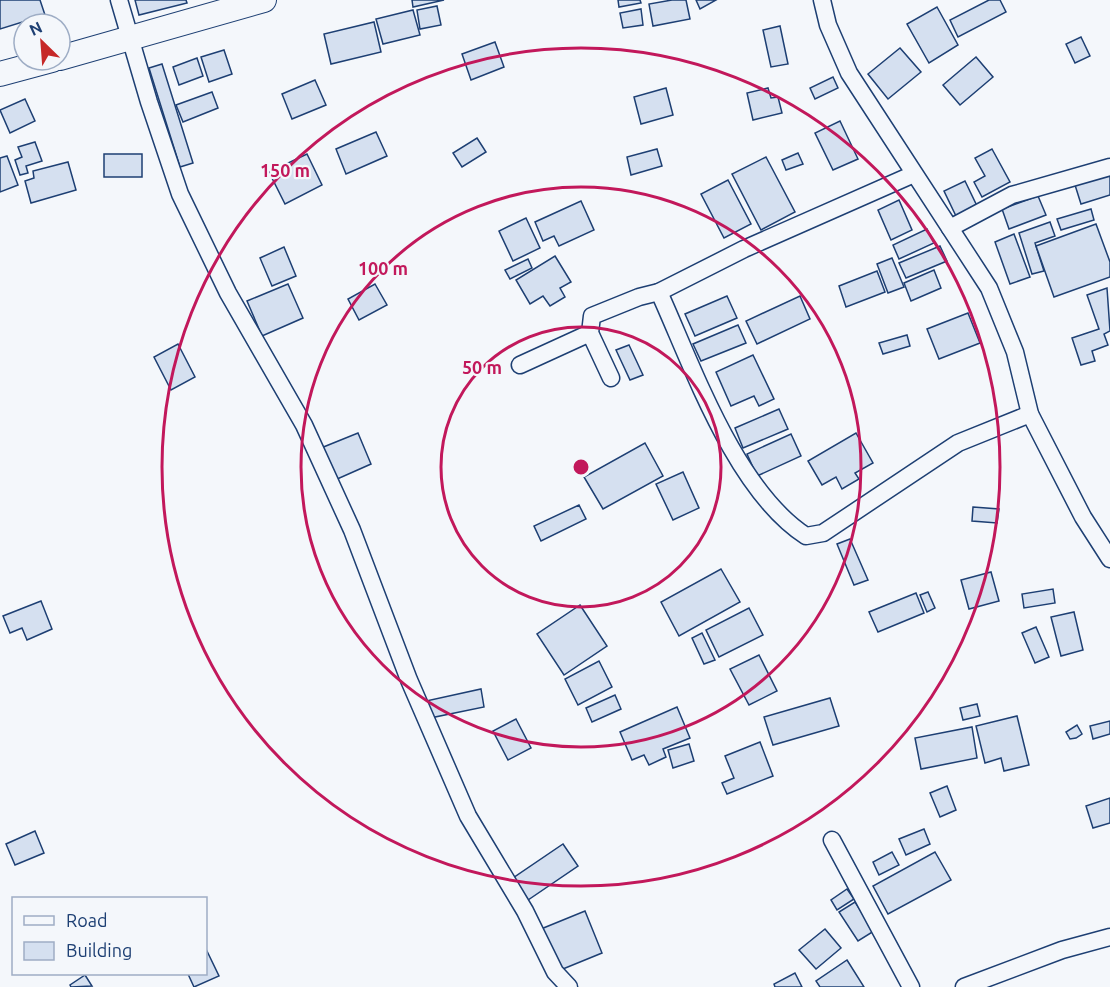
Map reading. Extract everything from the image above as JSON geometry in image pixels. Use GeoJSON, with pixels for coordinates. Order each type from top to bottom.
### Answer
{"type":"FeatureCollection","features":[{"type":"Feature","properties":{"kind":"main road"},"geometry":{"type":"LineString","coordinates":[[72,55],[264,0]]}},
{"type":"Feature","properties":{"kind":"street"},"geometry":{"type":"LineString","coordinates":[[119,0],[129,39],[180,194],[228,293],[304,425],[352,530],[409,680],[468,816],[525,911],[555,972],[569,987]]}},
{"type":"Feature","properties":{"kind":"street"},"geometry":{"type":"LineString","coordinates":[[822,0],[828,25],[849,73],[989,288],[1015,352],[1030,414],[1083,517],[1110,559]]}},
{"type":"Feature","properties":{"kind":"street"},"geometry":{"type":"LineString","coordinates":[[950,228],[1012,195],[1110,167]]}},
{"type":"Feature","properties":{"kind":"street"},"geometry":{"type":"LineString","coordinates":[[611,378],[590,333],[592,316],[639,297],[659,292],[744,249],[914,174]]}},
{"type":"Feature","properties":{"kind":"street"},"geometry":{"type":"LineString","coordinates":[[659,292],[713,410],[748,477],[792,527],[806,536],[823,533],[958,443],[1030,414]]}},
{"type":"Feature","properties":{"kind":"street"},"geometry":{"type":"LineString","coordinates":[[520,365],[590,333]]}},
{"type":"Feature","properties":{"kind":"street"},"geometry":{"type":"LineString","coordinates":[[832,840],[911,987]]}},
{"type":"Feature","properties":{"kind":"street"},"geometry":{"type":"LineString","coordinates":[[964,987],[1062,950],[1110,937]]}},
{"type":"Feature","properties":{"kind":"building"},"geometry":{"type":"Polygon","coordinates":[[[0,0],[40,0],[44,12],[12,12],[12,25],[0,29],[0,0]]]}},
{"type":"Feature","properties":{"kind":"building"},"geometry":{"type":"Polygon","coordinates":[[[135,0],[186,0],[187,3],[139,15],[135,0]]]}},
{"type":"Feature","properties":{"kind":"building"},"geometry":{"type":"Polygon","coordinates":[[[412,0],[444,0],[413,7],[412,0]]]}},
{"type":"Feature","properties":{"kind":"building"},"geometry":{"type":"Polygon","coordinates":[[[618,0],[640,0],[641,3],[619,7],[618,0]]]}},
{"type":"Feature","properties":{"kind":"building"},"geometry":{"type":"Polygon","coordinates":[[[686,0],[690,19],[653,26],[649,4],[686,0]]]}},
{"type":"Feature","properties":{"kind":"building"},"geometry":{"type":"Polygon","coordinates":[[[696,0],[716,0],[700,9],[696,0]]]}},
{"type":"Feature","properties":{"kind":"building"},"geometry":{"type":"Polygon","coordinates":[[[989,0],[1000,0],[1006,12],[958,37],[950,20],[989,0]]]}},
{"type":"Feature","properties":{"kind":"building"},"geometry":{"type":"Polygon","coordinates":[[[437,6],[441,25],[420,29],[417,10],[437,6]]]}},
{"type":"Feature","properties":{"kind":"building"},"geometry":{"type":"Polygon","coordinates":[[[937,7],[958,45],[929,63],[907,24],[937,7]]]}},
{"type":"Feature","properties":{"kind":"building"},"geometry":{"type":"Polygon","coordinates":[[[641,9],[643,25],[623,28],[620,13],[641,9]]]}},
{"type":"Feature","properties":{"kind":"building"},"geometry":{"type":"Polygon","coordinates":[[[413,10],[420,35],[383,44],[376,19],[413,10]]]}},
{"type":"Feature","properties":{"kind":"building"},"geometry":{"type":"Polygon","coordinates":[[[374,22],[381,52],[331,64],[324,34],[374,22]]]}},
{"type":"Feature","properties":{"kind":"building"},"geometry":{"type":"Polygon","coordinates":[[[780,26],[788,64],[771,67],[763,30],[780,26]]]}},
{"type":"Feature","properties":{"kind":"building"},"geometry":{"type":"Polygon","coordinates":[[[1081,37],[1090,56],[1075,63],[1066,44],[1081,37]]]}},
{"type":"Feature","properties":{"kind":"building"},"geometry":{"type":"Polygon","coordinates":[[[495,42],[504,67],[471,80],[462,54],[495,42]]]}},
{"type":"Feature","properties":{"kind":"building"},"geometry":{"type":"Polygon","coordinates":[[[900,48],[921,72],[888,99],[868,74],[900,48]]]}},
{"type":"Feature","properties":{"kind":"building"},"geometry":{"type":"Polygon","coordinates":[[[224,50],[232,74],[209,82],[201,57],[224,50]]]}},
{"type":"Feature","properties":{"kind":"building"},"geometry":{"type":"Polygon","coordinates":[[[976,57],[993,77],[960,105],[943,85],[976,57]]]}},
{"type":"Feature","properties":{"kind":"building"},"geometry":{"type":"Polygon","coordinates":[[[197,58],[203,76],[179,85],[173,67],[197,58]]]}},
{"type":"Feature","properties":{"kind":"building"},"geometry":{"type":"Polygon","coordinates":[[[162,64],[193,163],[180,167],[149,68],[162,64]]]}},
{"type":"Feature","properties":{"kind":"building"},"geometry":{"type":"Polygon","coordinates":[[[833,77],[838,88],[815,99],[810,88],[833,77]]]}},
{"type":"Feature","properties":{"kind":"building"},"geometry":{"type":"Polygon","coordinates":[[[315,80],[326,105],[292,119],[282,94],[315,80]]]}},
{"type":"Feature","properties":{"kind":"building"},"geometry":{"type":"Polygon","coordinates":[[[666,88],[673,115],[641,124],[634,97],[666,88]]]}},
{"type":"Feature","properties":{"kind":"building"},"geometry":{"type":"Polygon","coordinates":[[[768,88],[771,98],[778,97],[782,113],[753,120],[747,93],[768,88]]]}},
{"type":"Feature","properties":{"kind":"building"},"geometry":{"type":"Polygon","coordinates":[[[212,92],[218,108],[183,122],[176,105],[212,92]]]}},
{"type":"Feature","properties":{"kind":"building"},"geometry":{"type":"Polygon","coordinates":[[[25,99],[35,121],[10,133],[0,110],[25,99]]]}},
{"type":"Feature","properties":{"kind":"building"},"geometry":{"type":"Polygon","coordinates":[[[840,121],[858,159],[833,170],[815,133],[840,121]]]}},
{"type":"Feature","properties":{"kind":"building"},"geometry":{"type":"Polygon","coordinates":[[[376,132],[387,156],[346,174],[336,149],[376,132]]]}},
{"type":"Feature","properties":{"kind":"building"},"geometry":{"type":"Polygon","coordinates":[[[477,138],[486,152],[462,167],[453,153],[477,138]]]}},
{"type":"Feature","properties":{"kind":"building"},"geometry":{"type":"Polygon","coordinates":[[[35,142],[42,161],[26,166],[28,173],[20,175],[15,160],[22,157],[18,147],[35,142]]]}},
{"type":"Feature","properties":{"kind":"building"},"geometry":{"type":"Polygon","coordinates":[[[657,149],[662,166],[631,175],[627,157],[657,149]]]}},
{"type":"Feature","properties":{"kind":"building"},"geometry":{"type":"Polygon","coordinates":[[[992,149],[1010,182],[982,197],[974,182],[985,176],[975,158],[992,149]]]}},
{"type":"Feature","properties":{"kind":"building"},"geometry":{"type":"Polygon","coordinates":[[[798,153],[803,164],[786,170],[782,160],[798,153]]]}},
{"type":"Feature","properties":{"kind":"building"},"geometry":{"type":"Polygon","coordinates":[[[104,154],[142,154],[142,177],[104,177],[104,154]]]}},
{"type":"Feature","properties":{"kind":"building"},"geometry":{"type":"Polygon","coordinates":[[[307,154],[322,185],[285,204],[269,172],[307,154]]]}},
{"type":"Feature","properties":{"kind":"building"},"geometry":{"type":"Polygon","coordinates":[[[7,156],[18,185],[0,192],[0,158],[7,156]]]}},
{"type":"Feature","properties":{"kind":"building"},"geometry":{"type":"Polygon","coordinates":[[[766,157],[795,212],[761,230],[732,174],[766,157]]]}},
{"type":"Feature","properties":{"kind":"building"},"geometry":{"type":"Polygon","coordinates":[[[68,162],[76,190],[31,203],[25,181],[34,178],[33,171],[68,162]]]}},
{"type":"Feature","properties":{"kind":"building"},"geometry":{"type":"Polygon","coordinates":[[[1110,174],[1110,195],[1081,204],[1075,185],[1110,174]]]}},
{"type":"Feature","properties":{"kind":"building"},"geometry":{"type":"Polygon","coordinates":[[[728,180],[751,224],[724,238],[701,194],[728,180]]]}},
{"type":"Feature","properties":{"kind":"building"},"geometry":{"type":"Polygon","coordinates":[[[965,181],[977,206],[956,216],[944,191],[965,181]]]}},
{"type":"Feature","properties":{"kind":"building"},"geometry":{"type":"Polygon","coordinates":[[[1038,196],[1046,215],[1009,229],[1002,209],[1038,196]]]}},
{"type":"Feature","properties":{"kind":"building"},"geometry":{"type":"Polygon","coordinates":[[[899,200],[912,230],[891,240],[878,210],[899,200]]]}},
{"type":"Feature","properties":{"kind":"building"},"geometry":{"type":"Polygon","coordinates":[[[581,201],[594,230],[559,246],[554,236],[543,241],[535,222],[581,201]]]}},
{"type":"Feature","properties":{"kind":"building"},"geometry":{"type":"Polygon","coordinates":[[[1091,209],[1094,220],[1061,230],[1057,219],[1091,209]]]}},
{"type":"Feature","properties":{"kind":"building"},"geometry":{"type":"Polygon","coordinates":[[[526,218],[540,248],[513,261],[499,231],[526,218]]]}},
{"type":"Feature","properties":{"kind":"building"},"geometry":{"type":"Polygon","coordinates":[[[1050,222],[1055,236],[1035,243],[1044,271],[1032,274],[1019,233],[1050,222]]]}},
{"type":"Feature","properties":{"kind":"building"},"geometry":{"type":"Polygon","coordinates":[[[1096,224],[1110,262],[1110,277],[1054,297],[1036,246],[1096,224]]]}},
{"type":"Feature","properties":{"kind":"building"},"geometry":{"type":"Polygon","coordinates":[[[927,229],[934,243],[899,259],[893,245],[927,229]]]}},
{"type":"Feature","properties":{"kind":"building"},"geometry":{"type":"Polygon","coordinates":[[[1014,234],[1030,277],[1010,284],[995,242],[1014,234]]]}},
{"type":"Feature","properties":{"kind":"building"},"geometry":{"type":"Polygon","coordinates":[[[940,246],[947,261],[906,278],[899,263],[940,246]]]}},
{"type":"Feature","properties":{"kind":"building"},"geometry":{"type":"Polygon","coordinates":[[[284,247],[296,276],[272,286],[260,258],[284,247]]]}},
{"type":"Feature","properties":{"kind":"building"},"geometry":{"type":"Polygon","coordinates":[[[555,256],[571,282],[560,288],[565,297],[550,306],[543,296],[530,304],[516,280],[555,256]]]}},
{"type":"Feature","properties":{"kind":"building"},"geometry":{"type":"Polygon","coordinates":[[[892,258],[904,287],[888,293],[877,264],[892,258]]]}},
{"type":"Feature","properties":{"kind":"building"},"geometry":{"type":"Polygon","coordinates":[[[528,259],[532,268],[510,279],[505,270],[528,259]]]}},
{"type":"Feature","properties":{"kind":"building"},"geometry":{"type":"Polygon","coordinates":[[[934,270],[941,288],[911,301],[904,283],[934,270]]]}},
{"type":"Feature","properties":{"kind":"building"},"geometry":{"type":"Polygon","coordinates":[[[877,271],[885,292],[846,307],[839,286],[877,271]]]}},
{"type":"Feature","properties":{"kind":"building"},"geometry":{"type":"Polygon","coordinates":[[[288,284],[303,318],[262,336],[247,301],[288,284]]]}},
{"type":"Feature","properties":{"kind":"building"},"geometry":{"type":"Polygon","coordinates":[[[375,284],[387,305],[359,320],[348,299],[375,284]]]}},
{"type":"Feature","properties":{"kind":"building"},"geometry":{"type":"Polygon","coordinates":[[[1107,288],[1110,331],[1104,334],[1108,345],[1092,351],[1095,361],[1081,365],[1072,338],[1099,329],[1087,295],[1107,288]]]}},
{"type":"Feature","properties":{"kind":"building"},"geometry":{"type":"Polygon","coordinates":[[[727,296],[737,318],[695,336],[685,314],[727,296]]]}},
{"type":"Feature","properties":{"kind":"building"},"geometry":{"type":"Polygon","coordinates":[[[800,296],[810,319],[757,344],[746,321],[800,296]]]}},
{"type":"Feature","properties":{"kind":"building"},"geometry":{"type":"Polygon","coordinates":[[[968,313],[980,343],[939,359],[927,329],[968,313]]]}},
{"type":"Feature","properties":{"kind":"building"},"geometry":{"type":"Polygon","coordinates":[[[738,325],[746,343],[701,361],[693,344],[738,325]]]}},
{"type":"Feature","properties":{"kind":"building"},"geometry":{"type":"Polygon","coordinates":[[[907,335],[910,346],[883,354],[879,343],[907,335]]]}},
{"type":"Feature","properties":{"kind":"building"},"geometry":{"type":"Polygon","coordinates":[[[178,344],[195,377],[171,390],[154,357],[178,344]]]}},
{"type":"Feature","properties":{"kind":"building"},"geometry":{"type":"Polygon","coordinates":[[[629,345],[643,375],[630,380],[616,350],[629,345]]]}},
{"type":"Feature","properties":{"kind":"building"},"geometry":{"type":"Polygon","coordinates":[[[753,355],[774,399],[759,406],[754,396],[731,406],[716,372],[753,355]]]}},
{"type":"Feature","properties":{"kind":"building"},"geometry":{"type":"Polygon","coordinates":[[[779,409],[788,429],[743,448],[735,428],[779,409]]]}},
{"type":"Feature","properties":{"kind":"building"},"geometry":{"type":"Polygon","coordinates":[[[358,433],[371,464],[335,480],[321,448],[358,433]]]}},
{"type":"Feature","properties":{"kind":"building"},"geometry":{"type":"Polygon","coordinates":[[[856,433],[873,463],[855,473],[859,479],[842,489],[836,477],[822,485],[808,461],[856,433]]]}},
{"type":"Feature","properties":{"kind":"building"},"geometry":{"type":"Polygon","coordinates":[[[791,434],[801,456],[757,476],[747,454],[791,434]]]}},
{"type":"Feature","properties":{"kind":"building"},"geometry":{"type":"Polygon","coordinates":[[[645,443],[663,476],[603,509],[584,477],[645,443]]]}},
{"type":"Feature","properties":{"kind":"building"},"geometry":{"type":"Polygon","coordinates":[[[683,472],[699,508],[673,520],[656,484],[683,472]]]}},
{"type":"Feature","properties":{"kind":"building"},"geometry":{"type":"Polygon","coordinates":[[[579,505],[586,519],[541,541],[534,526],[579,505]]]}},
{"type":"Feature","properties":{"kind":"building"},"geometry":{"type":"Polygon","coordinates":[[[973,507],[999,509],[997,523],[972,521],[973,507]]]}},
{"type":"Feature","properties":{"kind":"building"},"geometry":{"type":"Polygon","coordinates":[[[850,539],[868,580],[854,585],[837,544],[850,539]]]}},
{"type":"Feature","properties":{"kind":"building"},"geometry":{"type":"Polygon","coordinates":[[[721,569],[740,602],[679,636],[661,602],[721,569]]]}},
{"type":"Feature","properties":{"kind":"building"},"geometry":{"type":"Polygon","coordinates":[[[991,572],[999,601],[969,609],[961,580],[991,572]]]}},
{"type":"Feature","properties":{"kind":"building"},"geometry":{"type":"Polygon","coordinates":[[[1053,589],[1055,603],[1024,608],[1022,594],[1053,589]]]}},
{"type":"Feature","properties":{"kind":"building"},"geometry":{"type":"Polygon","coordinates":[[[928,592],[935,608],[927,612],[920,595],[928,592]]]}},
{"type":"Feature","properties":{"kind":"building"},"geometry":{"type":"Polygon","coordinates":[[[916,593],[924,613],[878,632],[869,612],[916,593]]]}},
{"type":"Feature","properties":{"kind":"building"},"geometry":{"type":"Polygon","coordinates":[[[41,601],[52,629],[27,640],[22,628],[10,633],[3,616],[41,601]]]}},
{"type":"Feature","properties":{"kind":"building"},"geometry":{"type":"Polygon","coordinates":[[[580,605],[607,646],[564,675],[537,634],[580,605]]]}},
{"type":"Feature","properties":{"kind":"building"},"geometry":{"type":"Polygon","coordinates":[[[749,608],[763,635],[719,657],[706,630],[749,608]]]}},
{"type":"Feature","properties":{"kind":"building"},"geometry":{"type":"Polygon","coordinates":[[[1074,612],[1083,650],[1061,656],[1051,617],[1074,612]]]}},
{"type":"Feature","properties":{"kind":"building"},"geometry":{"type":"Polygon","coordinates":[[[1036,627],[1049,657],[1035,663],[1022,633],[1036,627]]]}},
{"type":"Feature","properties":{"kind":"building"},"geometry":{"type":"Polygon","coordinates":[[[702,633],[715,660],[704,664],[692,638],[702,633]]]}},
{"type":"Feature","properties":{"kind":"building"},"geometry":{"type":"Polygon","coordinates":[[[759,655],[777,691],[749,705],[730,669],[759,655]]]}},
{"type":"Feature","properties":{"kind":"building"},"geometry":{"type":"Polygon","coordinates":[[[599,661],[612,687],[578,705],[565,679],[599,661]]]}},
{"type":"Feature","properties":{"kind":"building"},"geometry":{"type":"Polygon","coordinates":[[[481,689],[484,707],[430,718],[426,701],[481,689]]]}},
{"type":"Feature","properties":{"kind":"building"},"geometry":{"type":"Polygon","coordinates":[[[615,695],[621,709],[592,722],[586,708],[615,695]]]}},
{"type":"Feature","properties":{"kind":"building"},"geometry":{"type":"Polygon","coordinates":[[[830,698],[839,726],[773,745],[764,717],[830,698]]]}},
{"type":"Feature","properties":{"kind":"building"},"geometry":{"type":"Polygon","coordinates":[[[977,704],[980,716],[963,720],[960,708],[977,704]]]}},
{"type":"Feature","properties":{"kind":"building"},"geometry":{"type":"Polygon","coordinates":[[[677,707],[690,738],[663,749],[666,757],[649,765],[644,755],[632,760],[620,732],[677,707]]]}},
{"type":"Feature","properties":{"kind":"building"},"geometry":{"type":"Polygon","coordinates":[[[1017,716],[1029,765],[1004,771],[1001,758],[985,763],[976,726],[1017,716]]]}},
{"type":"Feature","properties":{"kind":"building"},"geometry":{"type":"Polygon","coordinates":[[[516,719],[531,748],[508,760],[493,731],[516,719]]]}},
{"type":"Feature","properties":{"kind":"building"},"geometry":{"type":"Polygon","coordinates":[[[1110,721],[1110,734],[1093,739],[1090,726],[1110,721]]]}},
{"type":"Feature","properties":{"kind":"building"},"geometry":{"type":"Polygon","coordinates":[[[1077,725],[1082,734],[1070,739],[1066,732],[1077,725]]]}},
{"type":"Feature","properties":{"kind":"building"},"geometry":{"type":"Polygon","coordinates":[[[972,727],[977,758],[921,769],[915,738],[972,727]]]}},
{"type":"Feature","properties":{"kind":"building"},"geometry":{"type":"Polygon","coordinates":[[[760,742],[773,776],[727,794],[722,783],[734,778],[725,756],[760,742]]]}},
{"type":"Feature","properties":{"kind":"building"},"geometry":{"type":"Polygon","coordinates":[[[689,744],[694,761],[673,768],[668,750],[689,744]]]}},
{"type":"Feature","properties":{"kind":"building"},"geometry":{"type":"Polygon","coordinates":[[[947,786],[956,810],[940,817],[930,793],[947,786]]]}},
{"type":"Feature","properties":{"kind":"building"},"geometry":{"type":"Polygon","coordinates":[[[1110,798],[1110,823],[1093,828],[1086,806],[1110,798]]]}},
{"type":"Feature","properties":{"kind":"building"},"geometry":{"type":"Polygon","coordinates":[[[924,829],[930,844],[906,855],[899,839],[924,829]]]}},
{"type":"Feature","properties":{"kind":"building"},"geometry":{"type":"Polygon","coordinates":[[[35,831],[44,853],[15,865],[6,844],[35,831]]]}},
{"type":"Feature","properties":{"kind":"building"},"geometry":{"type":"Polygon","coordinates":[[[563,844],[578,866],[528,900],[513,878],[563,844]]]}},
{"type":"Feature","properties":{"kind":"building"},"geometry":{"type":"Polygon","coordinates":[[[892,852],[899,865],[879,875],[873,862],[892,852]]]}},
{"type":"Feature","properties":{"kind":"building"},"geometry":{"type":"Polygon","coordinates":[[[935,852],[951,880],[888,914],[873,886],[935,852]]]}},
{"type":"Feature","properties":{"kind":"building"},"geometry":{"type":"Polygon","coordinates":[[[847,889],[854,899],[837,910],[831,900],[847,889]]]}},
{"type":"Feature","properties":{"kind":"building"},"geometry":{"type":"Polygon","coordinates":[[[855,902],[874,931],[858,941],[839,912],[855,902]]]}},
{"type":"Feature","properties":{"kind":"building"},"geometry":{"type":"Polygon","coordinates":[[[585,911],[602,953],[558,971],[541,929],[585,911]]]}},
{"type":"Feature","properties":{"kind":"building"},"geometry":{"type":"Polygon","coordinates":[[[825,929],[841,948],[816,969],[799,950],[825,929]]]}},
{"type":"Feature","properties":{"kind":"building"},"geometry":{"type":"Polygon","coordinates":[[[207,951],[219,976],[194,987],[188,975],[207,975],[207,951]]]}},
{"type":"Feature","properties":{"kind":"building"},"geometry":{"type":"Polygon","coordinates":[[[847,960],[864,987],[820,987],[816,981],[847,960]]]}},
{"type":"Feature","properties":{"kind":"building"},"geometry":{"type":"Polygon","coordinates":[[[795,973],[802,987],[775,987],[774,984],[795,973]]]}},
{"type":"Feature","properties":{"kind":"building"},"geometry":{"type":"Polygon","coordinates":[[[85,975],[92,986],[71,987],[70,985],[85,975]]]}}]}
